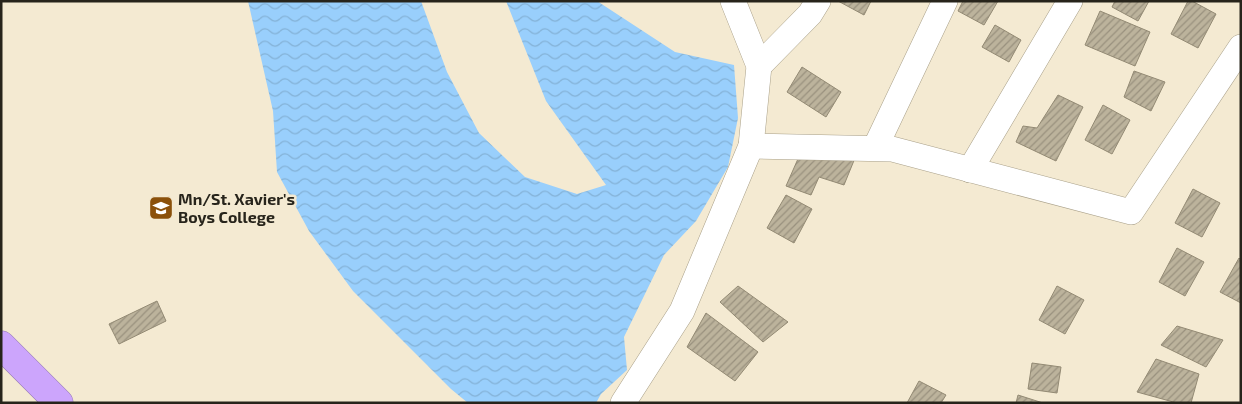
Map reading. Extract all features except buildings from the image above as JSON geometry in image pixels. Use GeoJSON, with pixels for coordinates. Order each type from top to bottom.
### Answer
{"type":"FeatureCollection","features":[{"type":"Feature","properties":{"kind":"highway"},"geometry":{"type":"LineString","coordinates":[[1,344],[59,403]]}},
{"type":"Feature","properties":{"kind":"street"},"geometry":{"type":"LineString","coordinates":[[623,403],[682,311],[751,146],[759,66],[733,1]]}},
{"type":"Feature","properties":{"kind":"street"},"geometry":{"type":"LineString","coordinates":[[759,66],[810,14],[818,1]]}},
{"type":"Feature","properties":{"kind":"street"},"geometry":{"type":"LineString","coordinates":[[875,148],[945,1]]}},
{"type":"Feature","properties":{"kind":"street"},"geometry":{"type":"LineString","coordinates":[[970,170],[1070,1]]}},
{"type":"Feature","properties":{"kind":"street"},"geometry":{"type":"LineString","coordinates":[[751,146],[892,149],[1131,212],[1241,47]]}},
{"type":"Feature","properties":{"kind":"water"},"geometry":{"type":"Polygon","coordinates":[[[248,1],[421,1],[447,72],[479,133],[525,177],[577,194],[606,185],[546,101],[506,1],[597,1],[675,52],[734,65],[738,118],[728,167],[696,221],[664,255],[624,337],[627,370],[601,394],[596,403],[468,403],[451,389],[353,291],[309,231],[277,172],[273,111],[248,1]]]}},
{"type":"Feature","properties":{"kind":"place","name":"Mn/St. Xavier's Boys College"},"geometry":{"type":"Point","coordinates":[161,208]}}]}
